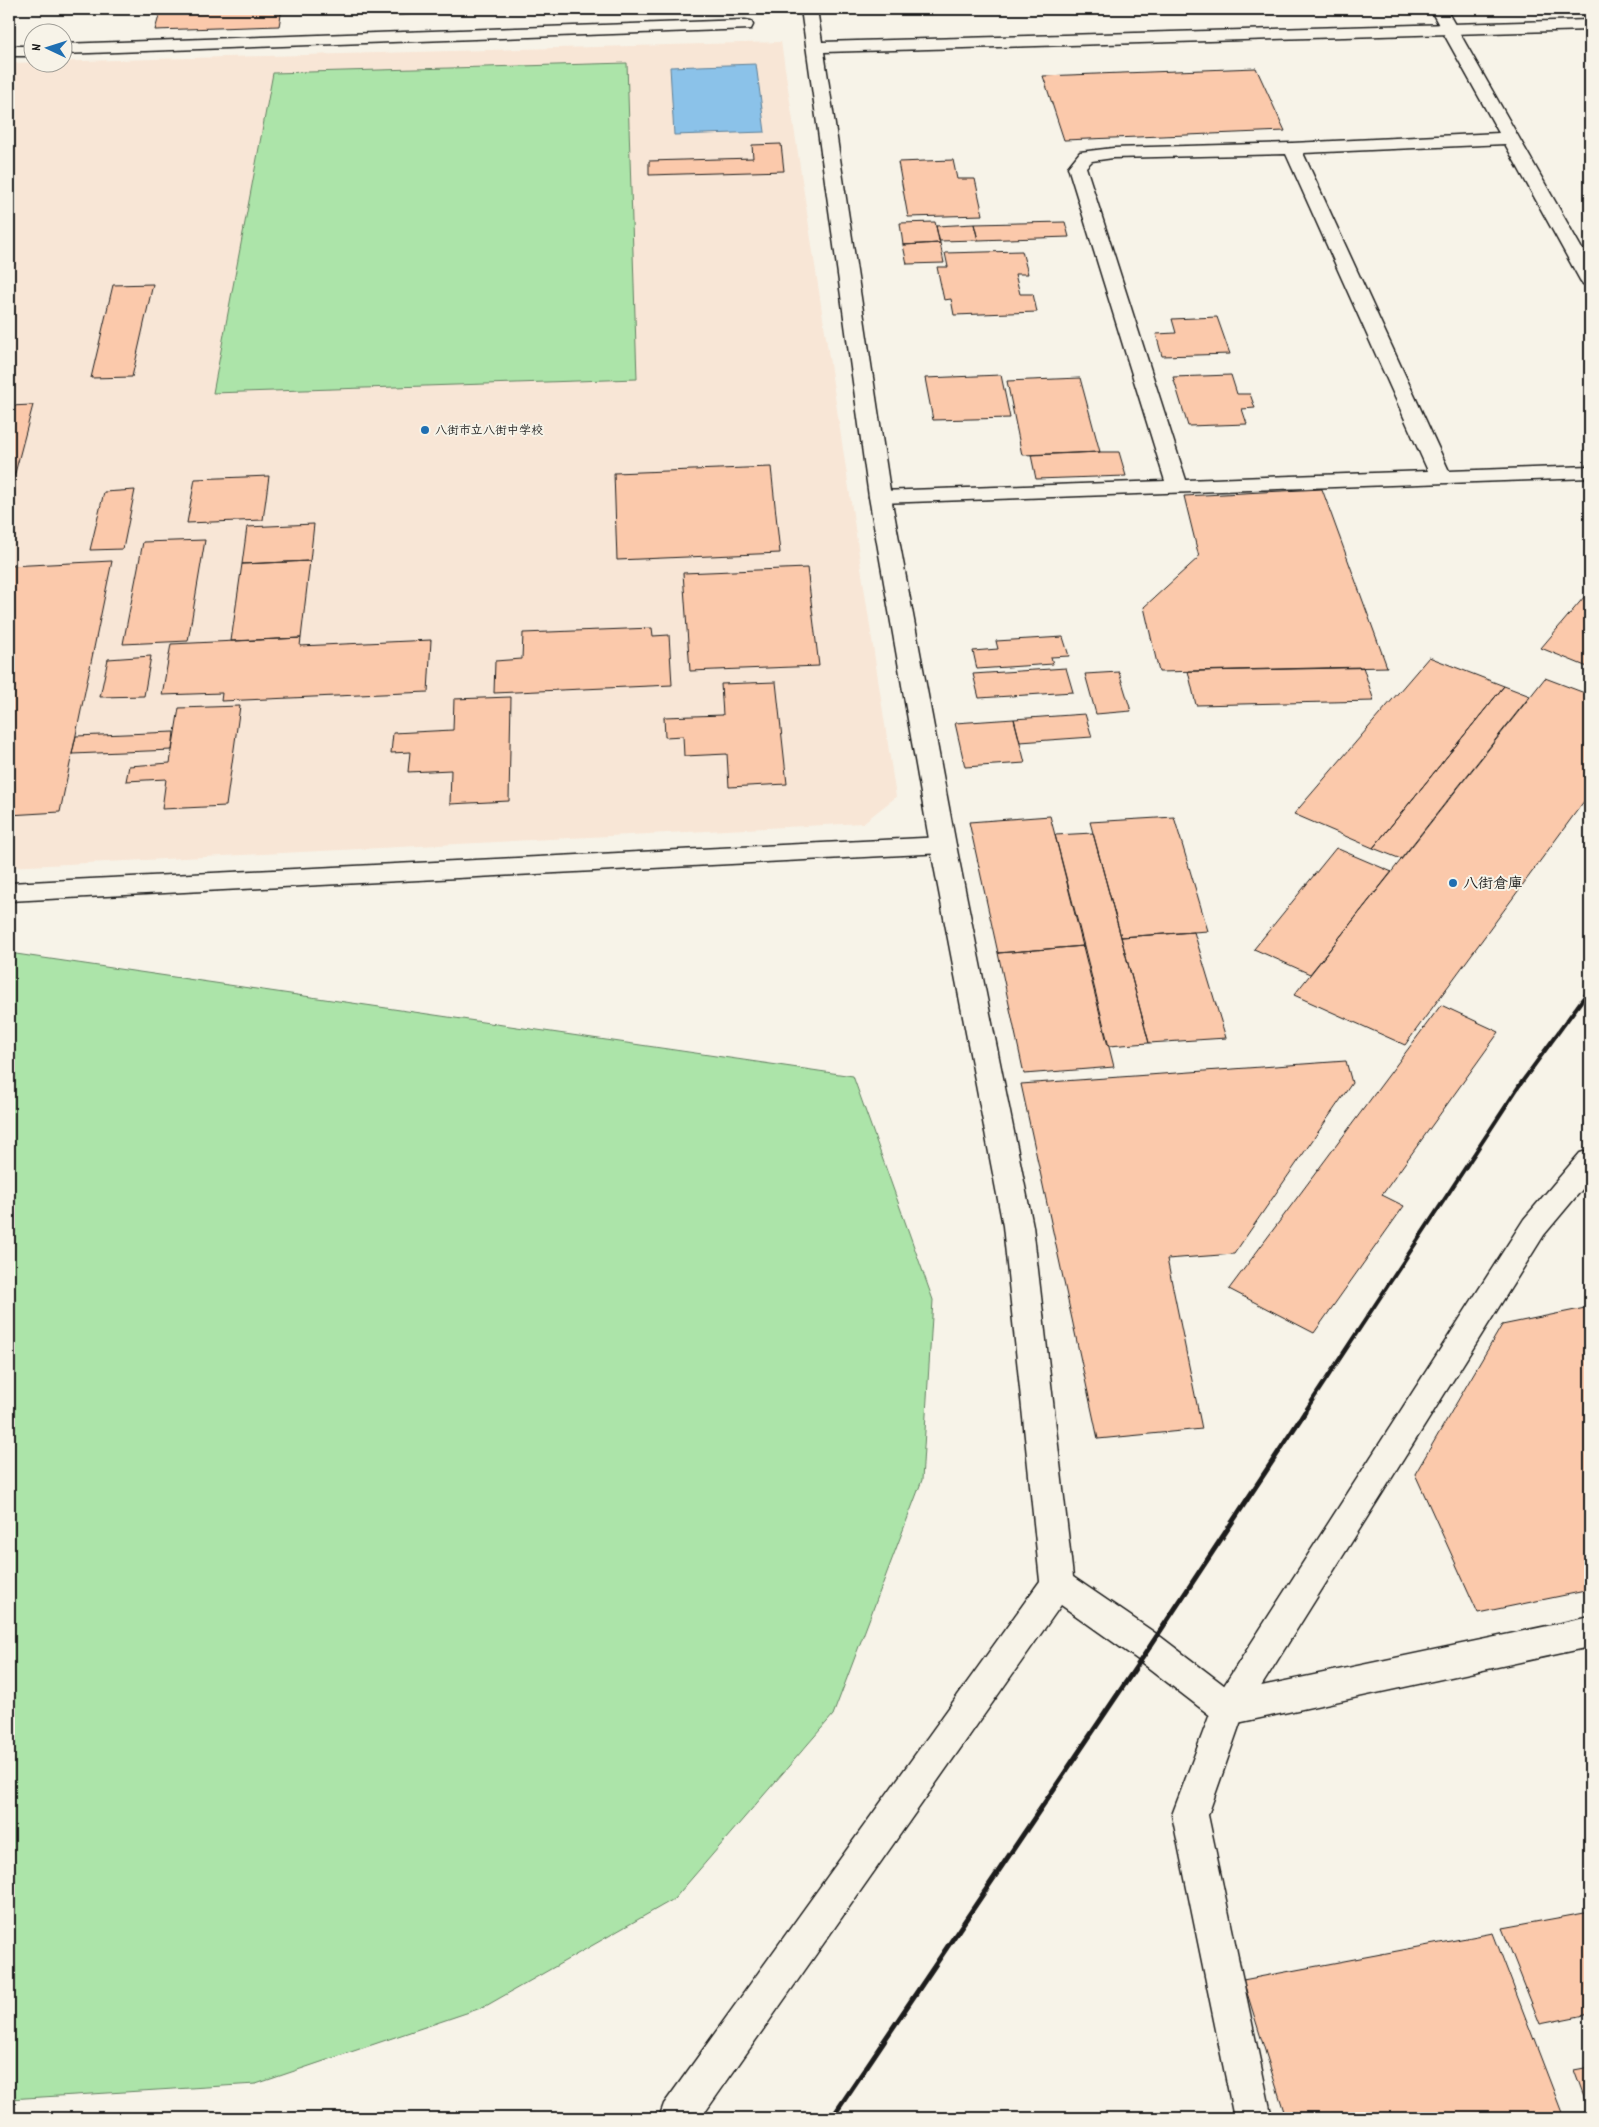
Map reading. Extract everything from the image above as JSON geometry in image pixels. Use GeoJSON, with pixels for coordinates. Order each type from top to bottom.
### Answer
{"type":"FeatureCollection","features":[{"type":"Feature","properties":{"kind":"street"},"geometry":{"type":"LineString","coordinates":[[678,2118],[1057,1584],[1018,1226],[943,845],[880,497],[809,9]]}},
{"type":"Feature","properties":{"kind":"street"},"geometry":{"type":"LineString","coordinates":[[1438,9],[1590,280]]}},
{"type":"Feature","properties":{"kind":"street"},"geometry":{"type":"LineString","coordinates":[[72,50],[745,25]]}},
{"type":"Feature","properties":{"kind":"street"},"geometry":{"type":"LineString","coordinates":[[815,47],[1590,25]]}},
{"type":"Feature","properties":{"kind":"street"},"geometry":{"type":"LineString","coordinates":[[9,52],[22,51]]}},
{"type":"Feature","properties":{"kind":"street"},"geometry":{"type":"LineString","coordinates":[[1177,486],[1077,167],[1086,156],[1112,153],[1292,148],[1509,138]]}},
{"type":"Feature","properties":{"kind":"street"},"geometry":{"type":"LineString","coordinates":[[1292,148],[1441,477]]}},
{"type":"Feature","properties":{"kind":"street"},"geometry":{"type":"LineString","coordinates":[[880,497],[1590,472]]}},
{"type":"Feature","properties":{"kind":"street"},"geometry":{"type":"LineString","coordinates":[[9,892],[943,845]]}},
{"type":"Feature","properties":{"kind":"street"},"geometry":{"type":"LineString","coordinates":[[1253,2118],[1190,1815],[1228,1709],[1534,1226],[1590,1161]]}},
{"type":"Feature","properties":{"kind":"street"},"geometry":{"type":"LineString","coordinates":[[1057,1584],[1150,1648],[1228,1709]]}},
{"type":"Feature","properties":{"kind":"street"},"geometry":{"type":"LineString","coordinates":[[1228,1709],[1590,1632]]}},
{"type":"Feature","properties":{"kind":"shaded area","name":"八街市立八街中学校"},"geometry":{"type":"Polygon","coordinates":[[[781,42],[896,797],[863,823],[9,867],[9,63],[22,63],[22,72],[72,72],[72,61],[781,42]]]}},
{"type":"Feature","properties":{"kind":"green space"},"geometry":{"type":"Polygon","coordinates":[[[627,63],[637,379],[213,393],[273,73],[627,63]]]}},
{"type":"Feature","properties":{"kind":"green space"},"geometry":{"type":"Polygon","coordinates":[[[9,953],[853,1076],[933,1300],[922,1480],[833,1715],[674,1899],[484,2007],[256,2084],[9,2099],[9,953]]]}},
{"type":"Feature","properties":{"kind":"water"},"geometry":{"type":"Polygon","coordinates":[[[756,64],[765,132],[674,135],[670,67],[756,64]]]}},
{"type":"Feature","properties":{"kind":"building"},"geometry":{"type":"Polygon","coordinates":[[[161,9],[282,9],[279,26],[155,30],[161,9]]]}},
{"type":"Feature","properties":{"kind":"building"},"geometry":{"type":"Polygon","coordinates":[[[399,9],[478,9],[478,12],[398,15],[399,9]]]}},
{"type":"Feature","properties":{"kind":"building"},"geometry":{"type":"Polygon","coordinates":[[[1189,9],[1285,9],[1286,11],[1191,14],[1189,9]]]}},
{"type":"Feature","properties":{"kind":"building"},"geometry":{"type":"Polygon","coordinates":[[[1256,68],[1285,131],[1064,140],[1043,76],[1256,68]]]}},
{"type":"Feature","properties":{"kind":"building"},"geometry":{"type":"Polygon","coordinates":[[[781,144],[784,171],[649,175],[649,161],[753,158],[752,145],[781,144]]]}},
{"type":"Feature","properties":{"kind":"building"},"geometry":{"type":"Polygon","coordinates":[[[953,160],[957,179],[975,179],[983,215],[908,217],[898,162],[953,160]]]}},
{"type":"Feature","properties":{"kind":"building"},"geometry":{"type":"Polygon","coordinates":[[[935,222],[940,243],[903,245],[900,223],[935,222]]]}},
{"type":"Feature","properties":{"kind":"building"},"geometry":{"type":"Polygon","coordinates":[[[1065,222],[1069,237],[978,240],[974,224],[1065,222]]]}},
{"type":"Feature","properties":{"kind":"building"},"geometry":{"type":"Polygon","coordinates":[[[974,224],[978,240],[939,241],[936,226],[974,224]]]}},
{"type":"Feature","properties":{"kind":"building"},"geometry":{"type":"Polygon","coordinates":[[[940,243],[944,263],[907,264],[903,245],[940,243]]]}},
{"type":"Feature","properties":{"kind":"building"},"geometry":{"type":"Polygon","coordinates":[[[1022,251],[1028,274],[1015,274],[1020,294],[1033,294],[1037,312],[954,315],[951,299],[944,300],[937,267],[948,267],[945,253],[1022,251]]]}},
{"type":"Feature","properties":{"kind":"building"},"geometry":{"type":"Polygon","coordinates":[[[153,284],[132,377],[91,378],[113,285],[153,284]]]}},
{"type":"Feature","properties":{"kind":"building"},"geometry":{"type":"Polygon","coordinates":[[[1217,317],[1230,354],[1162,356],[1156,334],[1176,333],[1172,319],[1217,317]]]}},
{"type":"Feature","properties":{"kind":"building"},"geometry":{"type":"Polygon","coordinates":[[[1001,375],[1010,418],[933,420],[925,378],[1001,375]]]}},
{"type":"Feature","properties":{"kind":"building"},"geometry":{"type":"Polygon","coordinates":[[[1231,375],[1237,394],[1250,394],[1255,408],[1242,409],[1247,424],[1188,426],[1173,377],[1231,375]]]}},
{"type":"Feature","properties":{"kind":"building"},"geometry":{"type":"Polygon","coordinates":[[[1080,378],[1100,452],[1022,455],[1007,381],[1080,378]]]}},
{"type":"Feature","properties":{"kind":"building"},"geometry":{"type":"Polygon","coordinates":[[[33,405],[9,496],[9,406],[33,405]]]}},
{"type":"Feature","properties":{"kind":"building"},"geometry":{"type":"Polygon","coordinates":[[[1119,452],[1126,476],[1036,479],[1031,455],[1119,452]]]}},
{"type":"Feature","properties":{"kind":"building"},"geometry":{"type":"Polygon","coordinates":[[[771,467],[780,553],[617,560],[614,473],[771,467]]]}},
{"type":"Feature","properties":{"kind":"building"},"geometry":{"type":"Polygon","coordinates":[[[269,476],[263,520],[187,523],[195,479],[269,476]]]}},
{"type":"Feature","properties":{"kind":"building"},"geometry":{"type":"Polygon","coordinates":[[[1322,489],[1387,667],[1159,672],[1144,607],[1199,557],[1184,496],[1322,489]]]}},
{"type":"Feature","properties":{"kind":"building"},"geometry":{"type":"Polygon","coordinates":[[[135,490],[123,549],[90,550],[104,492],[135,490]]]}},
{"type":"Feature","properties":{"kind":"building"},"geometry":{"type":"Polygon","coordinates":[[[314,524],[310,561],[242,564],[247,527],[314,524]]]}},
{"type":"Feature","properties":{"kind":"building"},"geometry":{"type":"Polygon","coordinates":[[[205,540],[188,641],[123,644],[143,542],[205,540]]]}},
{"type":"Feature","properties":{"kind":"building"},"geometry":{"type":"Polygon","coordinates":[[[112,561],[60,812],[9,815],[9,566],[112,561]]]}},
{"type":"Feature","properties":{"kind":"building"},"geometry":{"type":"Polygon","coordinates":[[[310,561],[301,638],[231,641],[242,564],[310,561]]]}},
{"type":"Feature","properties":{"kind":"building"},"geometry":{"type":"Polygon","coordinates":[[[807,568],[819,666],[690,671],[683,573],[807,568]]]}},
{"type":"Feature","properties":{"kind":"building"},"geometry":{"type":"Polygon","coordinates":[[[1590,590],[1590,668],[1541,648],[1590,590]]]}},
{"type":"Feature","properties":{"kind":"building"},"geometry":{"type":"Polygon","coordinates":[[[652,628],[653,636],[669,635],[672,685],[494,693],[495,661],[522,659],[523,633],[652,628]]]}},
{"type":"Feature","properties":{"kind":"building"},"geometry":{"type":"Polygon","coordinates":[[[1063,637],[1069,656],[1051,657],[1053,664],[977,669],[973,651],[998,649],[996,641],[1063,637]]]}},
{"type":"Feature","properties":{"kind":"building"},"geometry":{"type":"Polygon","coordinates":[[[301,638],[300,646],[431,640],[428,692],[221,701],[222,693],[162,695],[171,644],[301,638]]]}},
{"type":"Feature","properties":{"kind":"building"},"geometry":{"type":"Polygon","coordinates":[[[151,656],[144,696],[100,697],[108,659],[151,656]]]}},
{"type":"Feature","properties":{"kind":"building"},"geometry":{"type":"Polygon","coordinates":[[[1429,657],[1504,686],[1373,848],[1294,814],[1429,657]]]}},
{"type":"Feature","properties":{"kind":"building"},"geometry":{"type":"Polygon","coordinates":[[[1363,667],[1374,701],[1196,705],[1188,671],[1363,667]]]}},
{"type":"Feature","properties":{"kind":"building"},"geometry":{"type":"Polygon","coordinates":[[[1066,668],[1073,692],[979,698],[973,674],[1066,668]]]}},
{"type":"Feature","properties":{"kind":"building"},"geometry":{"type":"Polygon","coordinates":[[[1119,672],[1131,711],[1096,714],[1085,674],[1119,672]]]}},
{"type":"Feature","properties":{"kind":"building","name":"八街倉庫"},"geometry":{"type":"Polygon","coordinates":[[[1545,678],[1590,695],[1590,793],[1405,1045],[1294,995],[1545,678]]]}},
{"type":"Feature","properties":{"kind":"building"},"geometry":{"type":"Polygon","coordinates":[[[776,682],[787,784],[729,787],[727,754],[684,756],[683,736],[665,737],[664,717],[723,715],[721,684],[776,682]]]}},
{"type":"Feature","properties":{"kind":"building"},"geometry":{"type":"Polygon","coordinates":[[[1504,686],[1530,696],[1401,859],[1373,848],[1504,686]]]}},
{"type":"Feature","properties":{"kind":"building"},"geometry":{"type":"Polygon","coordinates":[[[511,697],[509,801],[450,804],[451,770],[408,772],[410,752],[391,753],[393,733],[453,730],[454,699],[511,697]]]}},
{"type":"Feature","properties":{"kind":"building"},"geometry":{"type":"Polygon","coordinates":[[[240,706],[226,806],[162,809],[166,779],[126,781],[129,766],[170,763],[179,708],[240,706]]]}},
{"type":"Feature","properties":{"kind":"building"},"geometry":{"type":"Polygon","coordinates":[[[1085,714],[1092,737],[1020,742],[1014,719],[1085,714]]]}},
{"type":"Feature","properties":{"kind":"building"},"geometry":{"type":"Polygon","coordinates":[[[1014,719],[1025,763],[965,767],[955,723],[1014,719]]]}},
{"type":"Feature","properties":{"kind":"building"},"geometry":{"type":"Polygon","coordinates":[[[174,732],[172,750],[72,754],[76,736],[174,732]]]}},
{"type":"Feature","properties":{"kind":"building"},"geometry":{"type":"Polygon","coordinates":[[[1050,816],[1084,946],[998,953],[969,822],[1050,816]]]}},
{"type":"Feature","properties":{"kind":"building"},"geometry":{"type":"Polygon","coordinates":[[[1174,817],[1208,931],[1121,937],[1090,822],[1174,817]]]}},
{"type":"Feature","properties":{"kind":"building"},"geometry":{"type":"Polygon","coordinates":[[[1093,833],[1149,1043],[1108,1046],[1055,835],[1093,833]]]}},
{"type":"Feature","properties":{"kind":"building"},"geometry":{"type":"Polygon","coordinates":[[[1336,848],[1392,872],[1310,974],[1254,949],[1336,848]]]}},
{"type":"Feature","properties":{"kind":"building"},"geometry":{"type":"Polygon","coordinates":[[[1194,932],[1226,1038],[1149,1043],[1121,937],[1194,932]]]}},
{"type":"Feature","properties":{"kind":"building"},"geometry":{"type":"Polygon","coordinates":[[[1084,946],[1114,1067],[1024,1074],[998,953],[1084,946]]]}},
{"type":"Feature","properties":{"kind":"building"},"geometry":{"type":"Polygon","coordinates":[[[1441,1005],[1499,1032],[1382,1195],[1404,1206],[1314,1333],[1229,1289],[1441,1005]]]}},
{"type":"Feature","properties":{"kind":"building"},"geometry":{"type":"Polygon","coordinates":[[[1346,1061],[1352,1083],[1234,1254],[1167,1259],[1202,1429],[1098,1439],[1021,1084],[1346,1061]]]}},
{"type":"Feature","properties":{"kind":"building"},"geometry":{"type":"Polygon","coordinates":[[[1590,1307],[1590,1590],[1478,1613],[1415,1474],[1502,1325],[1590,1307]]]}},
{"type":"Feature","properties":{"kind":"building"},"geometry":{"type":"Polygon","coordinates":[[[1590,1912],[1590,2014],[1540,2024],[1502,1928],[1590,1912]]]}},
{"type":"Feature","properties":{"kind":"building"},"geometry":{"type":"Polygon","coordinates":[[[1493,1933],[1564,2118],[1286,2118],[1243,1980],[1493,1933]]]}},
{"type":"Feature","properties":{"kind":"building"},"geometry":{"type":"Polygon","coordinates":[[[1590,2067],[1590,2114],[1574,2070],[1590,2067]]]}},
{"type":"Feature","properties":{"kind":"railway"},"geometry":{"type":"LineString","coordinates":[[1304,1413],[1519,1086],[1590,989]]}},
{"type":"Feature","properties":{"kind":"railway"},"geometry":{"type":"LineString","coordinates":[[832,2118],[1149,1648],[1305,1412]]}},
{"type":"Feature","properties":{"kind":"place","name":"八街市立八街中学校"},"geometry":{"type":"Point","coordinates":[425,430]}},
{"type":"Feature","properties":{"kind":"place","name":"八街倉庫"},"geometry":{"type":"Point","coordinates":[1453,883]}}]}
